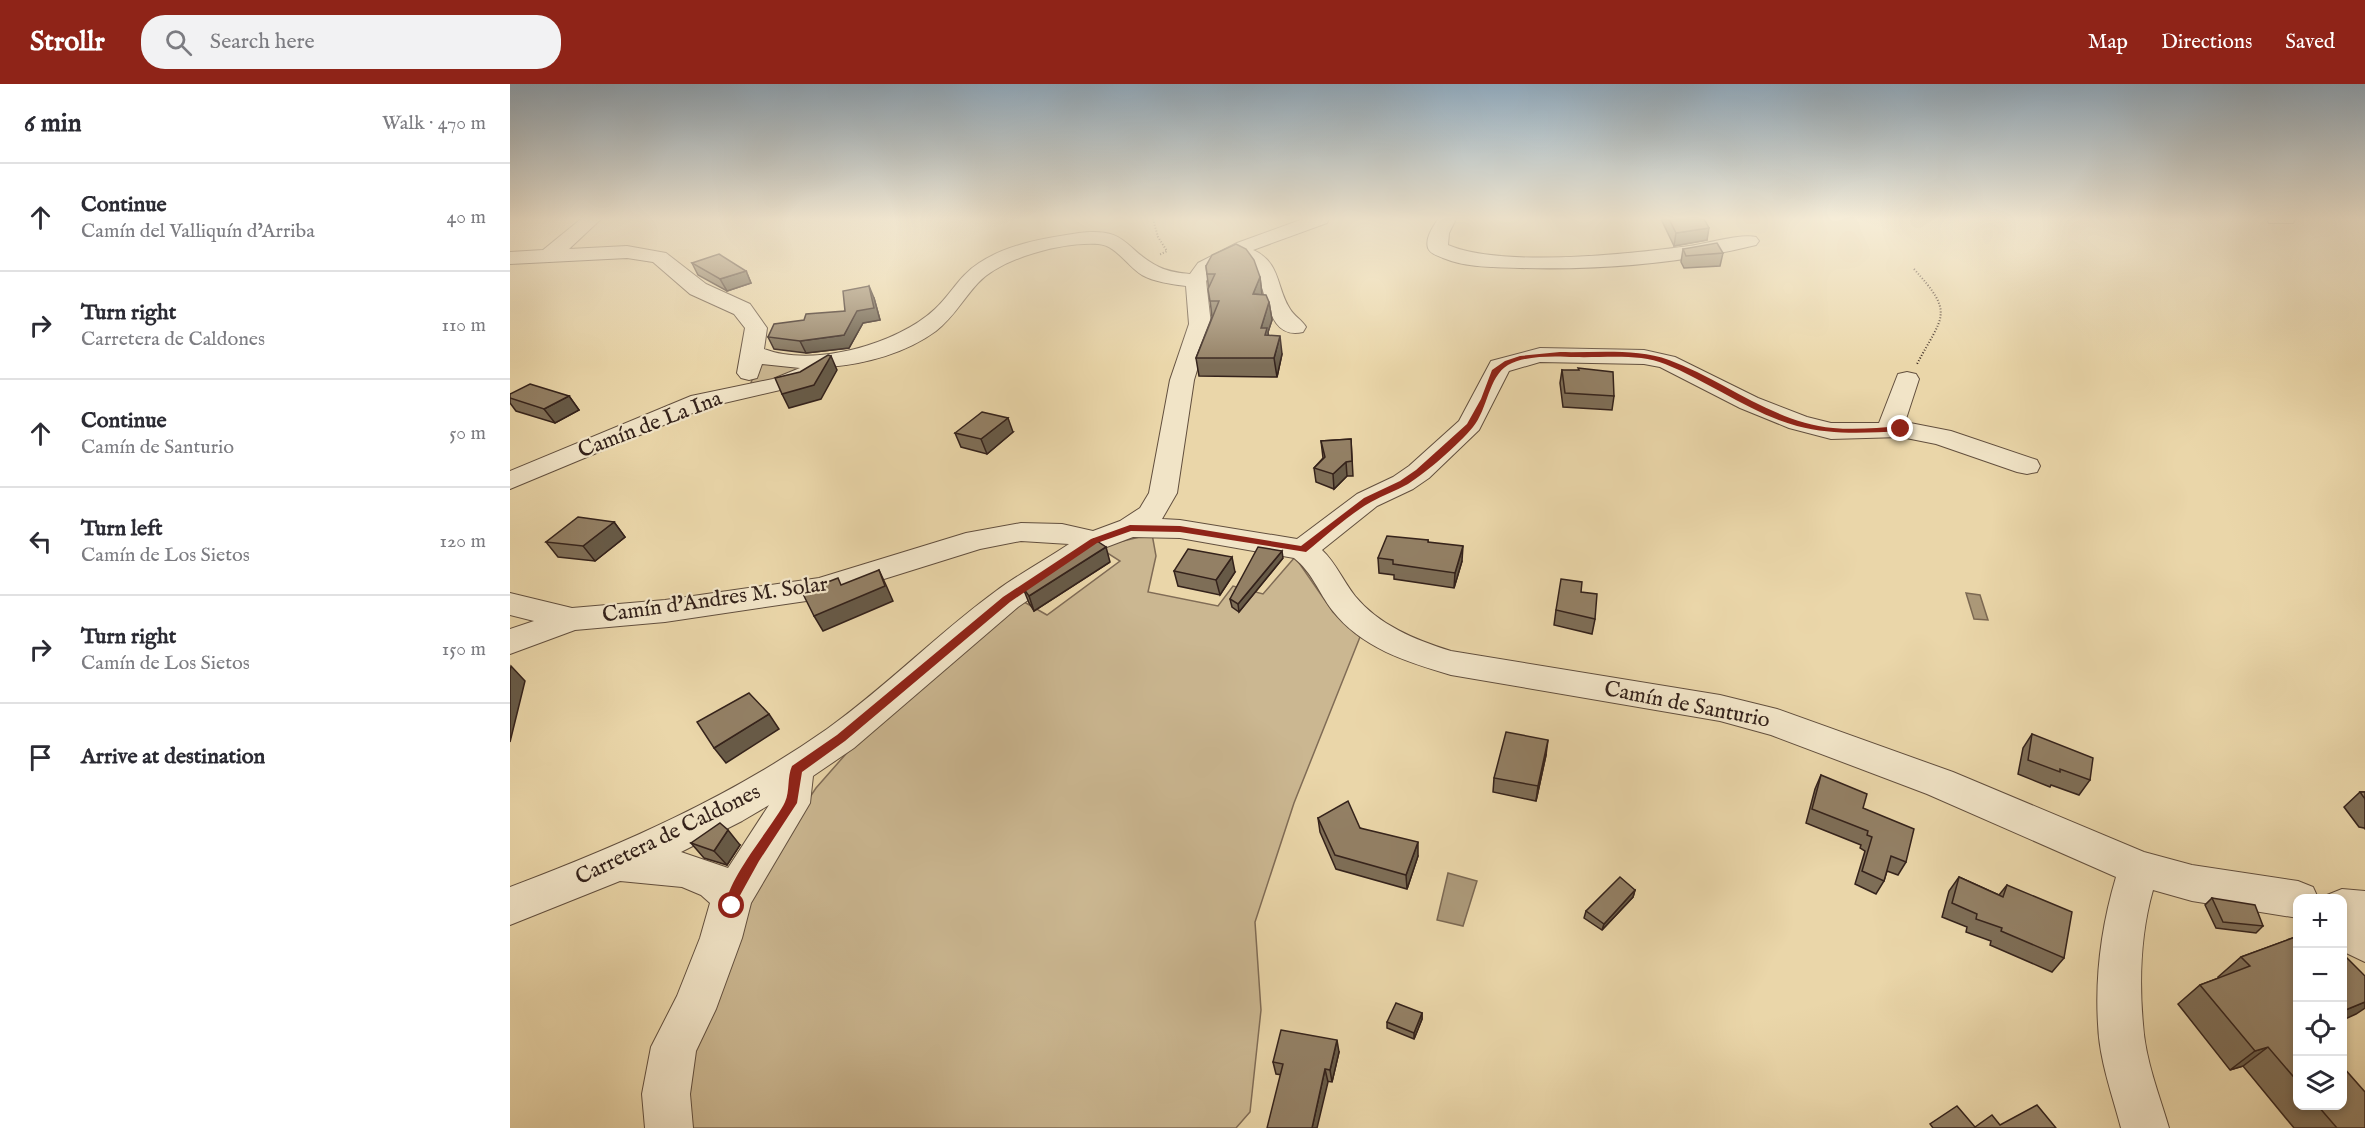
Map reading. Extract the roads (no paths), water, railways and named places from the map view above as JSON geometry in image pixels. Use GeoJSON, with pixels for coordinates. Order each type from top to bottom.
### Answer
{"type":"FeatureCollection","features":[{"type":"Feature","properties":{"kind":"street"},"geometry":{"type":"LineString","coordinates":[[673,268],[698,289],[742,309],[756,328],[744,391]]}},
{"type":"Feature","properties":{"kind":"street"},"geometry":{"type":"LineString","coordinates":[[753,353],[778,360],[825,362],[861,356],[908,339],[944,313],[976,274],[987,268]]}},
{"type":"Feature","properties":{"kind":"street"},"geometry":{"type":"LineString","coordinates":[[1145,268],[1152,272],[1196,281],[1205,268]]}},
{"type":"Feature","properties":{"kind":"street"},"geometry":{"type":"LineString","coordinates":[[1263,268],[1269,274],[1281,314],[1295,327]]}},
{"type":"Feature","properties":{"kind":"street","name":"Carretera de Caldones"},"geometry":{"type":"LineString","coordinates":[[510,906],[616,865],[729,810],[841,738],[1007,599],[1094,541],[1130,528],[1151,514],[1163,493],[1182,380],[1200,324],[1196,281]]}},
{"type":"Feature","properties":{"kind":"street"},"geometry":{"type":"LineString","coordinates":[[1130,528],[1180,529],[1303,550],[1367,500],[1403,483],[1419,472],[1470,425],[1499,366],[1523,358],[1560,354],[1644,357],[1666,362],[1749,403],[1797,423],[1839,431],[1855,432],[1888,428],[1942,437],[2027,466]]}},
{"type":"Feature","properties":{"kind":"street","name":"Camín de La Ina"},"geometry":{"type":"LineString","coordinates":[[510,481],[700,401],[797,379],[817,369],[825,362]]}},
{"type":"Feature","properties":{"kind":"street"},"geometry":{"type":"LineString","coordinates":[[1888,428],[1894,420],[1907,379]]}},
{"type":"Feature","properties":{"kind":"street","name":"Camín d'Andres M. Solar"},"geometry":{"type":"LineString","coordinates":[[510,604],[572,619],[665,611],[820,588],[976,540],[1021,532],[1062,533],[1094,541]]}},
{"type":"Feature","properties":{"kind":"street","name":"Camín de Santurio"},"geometry":{"type":"LineString","coordinates":[[1303,550],[1314,556],[1345,606],[1376,633],[1417,653],[1450,663],[1720,708],[1777,723],[1940,783],[2139,868],[2192,883],[2293,899]]}},
{"type":"Feature","properties":{"kind":"street"},"geometry":{"type":"LineString","coordinates":[[510,642],[572,619]]}},
{"type":"Feature","properties":{"kind":"street"},"geometry":{"type":"LineString","coordinates":[[669,1128],[666,1094],[674,1047],[694,1009],[721,938],[732,899],[754,858],[791,803],[796,769]]}},
{"type":"Feature","properties":{"kind":"street"},"geometry":{"type":"LineString","coordinates":[[616,865],[663,865],[698,875],[717,883],[732,899]]}},
{"type":"Feature","properties":{"kind":"street"},"geometry":{"type":"LineString","coordinates":[[2139,868],[2128,906],[2121,954],[2120,1025],[2128,1067],[2145,1128]]}},
{"type":"Feature","properties":{"kind":"street"},"geometry":{"type":"LineString","coordinates":[[2347,908],[2365,910]]}},
{"type":"Feature","properties":{"kind":"street"},"geometry":{"type":"LineString","coordinates":[[2347,929],[2365,942]]}}]}
